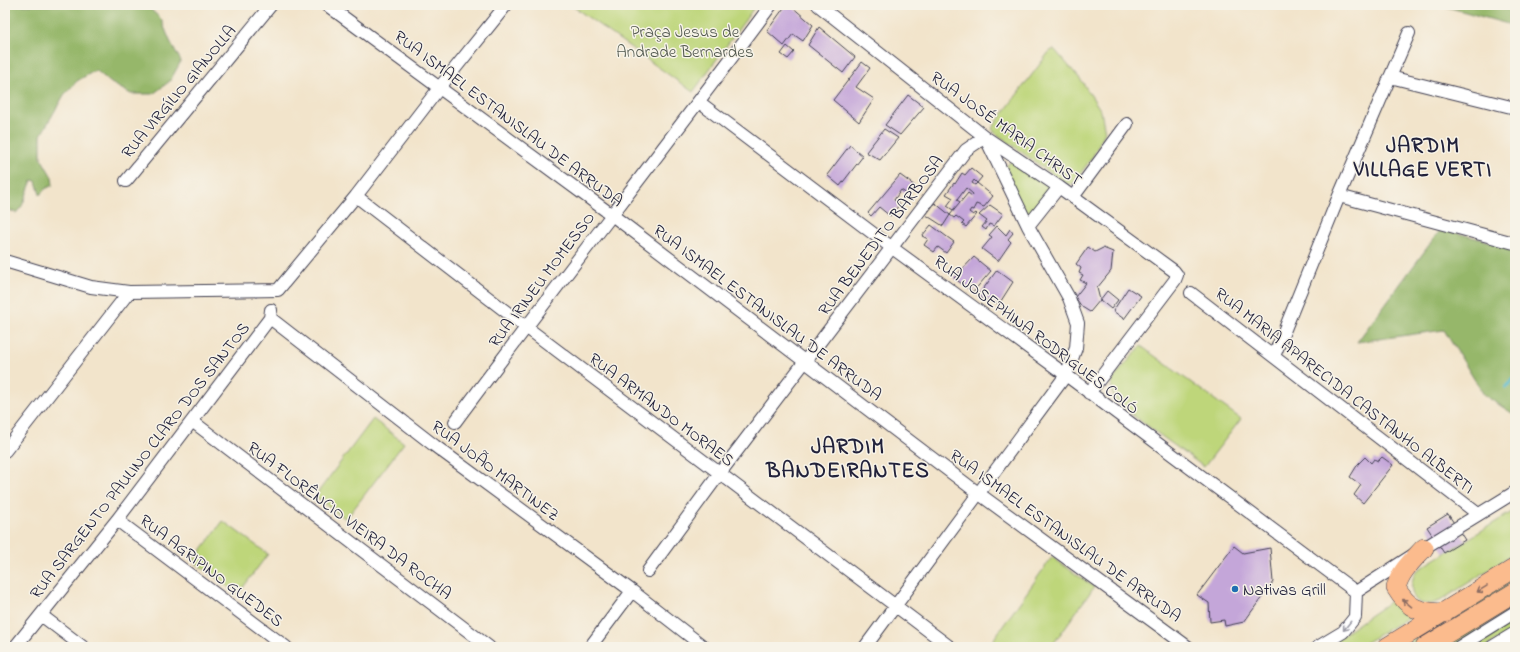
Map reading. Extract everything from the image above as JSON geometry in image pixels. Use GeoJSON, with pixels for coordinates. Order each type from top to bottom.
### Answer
{"type":"FeatureCollection","features":[{"type":"Feature","properties":{"kind":"main road"},"geometry":{"type":"LineString","coordinates":[[1424,548],[1398,578],[1396,588],[1402,599],[1412,607],[1424,612],[1444,613]]}},
{"type":"Feature","properties":{"kind":"main road"},"geometry":{"type":"LineString","coordinates":[[1387,647],[1515,568]]}},
{"type":"Feature","properties":{"kind":"main road"},"geometry":{"type":"LineString","coordinates":[[1425,647],[1515,592]]}},
{"type":"Feature","properties":{"kind":"street","name":"RUA VIRGÍLIO GIANOLLA"},"geometry":{"type":"LineString","coordinates":[[126,181],[272,5]]}},
{"type":"Feature","properties":{"kind":"street","name":"RUA ISMAEL ESTANISLAU DE ARRUDA"},"geometry":{"type":"LineString","coordinates":[[327,5],[612,215],[978,493],[1188,647]]}},
{"type":"Feature","properties":{"kind":"street"},"geometry":{"type":"LineString","coordinates":[[5,261],[90,287],[129,292],[278,290],[356,196],[440,87],[506,5]]}},
{"type":"Feature","properties":{"kind":"street","name":"RUA IRINEU MOMESSO"},"geometry":{"type":"LineString","coordinates":[[455,422],[699,102],[771,5]]}},
{"type":"Feature","properties":{"kind":"street","name":"RUA JOSÉ MARIA CHRIST"},"geometry":{"type":"LineString","coordinates":[[818,5],[985,137],[1058,187],[1174,271],[1177,275],[1175,280],[1089,393]]}},
{"type":"Feature","properties":{"kind":"street"},"geometry":{"type":"LineString","coordinates":[[1274,356],[1409,33]]}},
{"type":"Feature","properties":{"kind":"street"},"geometry":{"type":"LineString","coordinates":[[1390,77],[1515,108]]}},
{"type":"Feature","properties":{"kind":"street","name":"RUA JOSEPHINA RODRIGUES COLÓ"},"geometry":{"type":"LineString","coordinates":[[699,102],[891,247],[1066,375],[1356,592]]}},
{"type":"Feature","properties":{"kind":"street"},"geometry":{"type":"LineString","coordinates":[[1073,198],[1127,124]]}},
{"type":"Feature","properties":{"kind":"street"},"geometry":{"type":"LineString","coordinates":[[865,647],[1066,375],[1076,348],[1078,323],[1069,298],[1028,226],[985,137]]}},
{"type":"Feature","properties":{"kind":"street","name":"RUA BENEDITO BARBOSA"},"geometry":{"type":"LineString","coordinates":[[648,570],[891,247],[966,150],[985,137]]}},
{"type":"Feature","properties":{"kind":"street"},"geometry":{"type":"LineString","coordinates":[[1028,226],[1058,187]]}},
{"type":"Feature","properties":{"kind":"street","name":"RUA ARMANDO MORAES"},"geometry":{"type":"LineString","coordinates":[[356,196],[526,327],[950,647]]}},
{"type":"Feature","properties":{"kind":"street"},"geometry":{"type":"LineString","coordinates":[[1340,196],[1514,243]]}},
{"type":"Feature","properties":{"kind":"street"},"geometry":{"type":"LineString","coordinates":[[5,451],[129,292]]}},
{"type":"Feature","properties":{"kind":"street","name":"RUA MARIA APARECIDA CASTANHO ALBERTI"},"geometry":{"type":"LineString","coordinates":[[1191,293],[1478,514]]}},
{"type":"Feature","properties":{"kind":"street","name":"RUA SARGENTO PAULINO CLARO DOS SANTOS"},"geometry":{"type":"LineString","coordinates":[[15,647],[117,520],[270,314]]}},
{"type":"Feature","properties":{"kind":"street","name":"RUA JOÃO MARTINEZ"},"geometry":{"type":"LineString","coordinates":[[270,314],[435,446],[632,591],[704,647]]}},
{"type":"Feature","properties":{"kind":"street","name":"RUA FLORÊNCIO VIEIRA DA ROCHA"},"geometry":{"type":"LineString","coordinates":[[192,421],[488,647]]}},
{"type":"Feature","properties":{"kind":"street"},"geometry":{"type":"LineString","coordinates":[[1318,647],[1343,632],[1355,616],[1356,592],[1515,492]]}},
{"type":"Feature","properties":{"kind":"street","name":"RUA AGRIPINO GUEDES"},"geometry":{"type":"LineString","coordinates":[[117,520],[286,647]]}},
{"type":"Feature","properties":{"kind":"street"},"geometry":{"type":"LineString","coordinates":[[590,647],[632,591]]}},
{"type":"Feature","properties":{"kind":"street"},"geometry":{"type":"LineString","coordinates":[[1459,647],[1515,612]]}},
{"type":"Feature","properties":{"kind":"street"},"geometry":{"type":"LineString","coordinates":[[41,615],[83,647]]}},
{"type":"Feature","properties":{"kind":"street"},"geometry":{"type":"LineString","coordinates":[[1492,647],[1515,633]]}},
{"type":"Feature","properties":{"kind":"street"},"geometry":{"type":"LineString","coordinates":[[1511,647],[1515,644]]}},
{"type":"Feature","properties":{"kind":"green space"},"geometry":{"type":"Polygon","coordinates":[[[5,5],[146,5],[161,19],[170,41],[181,61],[170,81],[153,94],[131,94],[111,83],[96,70],[77,81],[64,95],[41,135],[41,158],[52,177],[53,185],[45,189],[40,195],[36,181],[32,180],[22,206],[16,213],[5,208],[5,5]]]}},
{"type":"Feature","properties":{"kind":"green space","name":"Praça Jesus de Andrade Bernardes"},"geometry":{"type":"Polygon","coordinates":[[[571,5],[756,5],[693,92],[571,5]]]}},
{"type":"Feature","properties":{"kind":"green space"},"geometry":{"type":"Polygon","coordinates":[[[1440,5],[1515,5],[1515,26],[1440,5]]]}},
{"type":"Feature","properties":{"kind":"green space"},"geometry":{"type":"Polygon","coordinates":[[[1054,49],[1081,80],[1101,111],[1105,132],[1093,156],[1073,184],[1067,185],[994,132],[992,128],[1049,52],[1054,49]]]}},
{"type":"Feature","properties":{"kind":"green space"},"geometry":{"type":"Polygon","coordinates":[[[1013,160],[1055,186],[1028,220],[1004,171],[1007,165],[1013,160]]]}},
{"type":"Feature","properties":{"kind":"green space"},"geometry":{"type":"Polygon","coordinates":[[[1441,229],[1515,248],[1515,415],[1484,395],[1444,330],[1357,342],[1441,229]]]}},
{"type":"Feature","properties":{"kind":"green space"},"geometry":{"type":"Polygon","coordinates":[[[1141,346],[1241,419],[1204,467],[1123,408],[1114,397],[1112,391],[1113,380],[1141,346]]]}},
{"type":"Feature","properties":{"kind":"green space"},"geometry":{"type":"Polygon","coordinates":[[[373,419],[404,443],[346,519],[315,496],[373,419]]]}},
{"type":"Feature","properties":{"kind":"green space"},"geometry":{"type":"Polygon","coordinates":[[[1515,510],[1515,553],[1440,601],[1427,604],[1417,601],[1412,592],[1412,582],[1416,571],[1515,510]]]}},
{"type":"Feature","properties":{"kind":"green space"},"geometry":{"type":"Polygon","coordinates":[[[223,521],[268,554],[238,594],[193,561],[223,521]]]}},
{"type":"Feature","properties":{"kind":"green space"},"geometry":{"type":"Polygon","coordinates":[[[1052,557],[1094,587],[1051,647],[988,647],[1052,557]]]}},
{"type":"Feature","properties":{"kind":"green space"},"geometry":{"type":"Polygon","coordinates":[[[1515,576],[1515,585],[1412,647],[1400,647],[1515,576]]]}},
{"type":"Feature","properties":{"kind":"green space"},"geometry":{"type":"Polygon","coordinates":[[[1394,597],[1411,616],[1358,647],[1325,647],[1391,601],[1394,597]]]}},
{"type":"Feature","properties":{"kind":"green space"},"geometry":{"type":"Polygon","coordinates":[[[1515,599],[1515,606],[1453,647],[1437,647],[1515,599]]]}},
{"type":"Feature","properties":{"kind":"green space"},"geometry":{"type":"Polygon","coordinates":[[[1515,618],[1515,629],[1486,647],[1470,647],[1515,618]]]}},
{"type":"Feature","properties":{"kind":"building"},"geometry":{"type":"Polygon","coordinates":[[[786,5],[790,5],[813,25],[803,41],[793,34],[784,46],[767,31],[786,5]]]}},
{"type":"Feature","properties":{"kind":"building"},"geometry":{"type":"Polygon","coordinates":[[[819,27],[855,57],[843,73],[808,45],[819,27]]]}},
{"type":"Feature","properties":{"kind":"building"},"geometry":{"type":"Polygon","coordinates":[[[787,46],[794,52],[788,59],[781,54],[787,46]]]}},
{"type":"Feature","properties":{"kind":"building"},"geometry":{"type":"Polygon","coordinates":[[[862,62],[870,68],[856,87],[874,99],[859,122],[833,100],[862,62]]]}},
{"type":"Feature","properties":{"kind":"building"},"geometry":{"type":"Polygon","coordinates":[[[908,95],[924,107],[900,135],[885,125],[908,95]]]}},
{"type":"Feature","properties":{"kind":"building"},"geometry":{"type":"Polygon","coordinates":[[[884,129],[898,138],[880,160],[866,152],[884,129]]]}},
{"type":"Feature","properties":{"kind":"building"},"geometry":{"type":"Polygon","coordinates":[[[850,145],[863,156],[840,186],[827,175],[850,145]]]}},
{"type":"Feature","properties":{"kind":"building"},"geometry":{"type":"Polygon","coordinates":[[[971,168],[982,177],[977,183],[993,196],[984,207],[976,204],[973,210],[971,209],[969,212],[973,215],[976,213],[977,214],[966,227],[962,224],[964,222],[956,216],[954,218],[950,215],[968,193],[972,196],[973,194],[966,188],[957,200],[960,202],[953,210],[947,206],[953,198],[946,194],[962,173],[965,175],[971,168]],[[974,180],[972,183],[975,185],[977,183],[974,180]]]}},
{"type":"Feature","properties":{"kind":"building"},"geometry":{"type":"Polygon","coordinates":[[[900,175],[915,186],[907,194],[901,190],[894,200],[900,204],[890,216],[879,207],[871,216],[868,213],[900,175]]]}},
{"type":"Feature","properties":{"kind":"building"},"geometry":{"type":"Polygon","coordinates":[[[935,203],[950,215],[943,226],[926,215],[935,203]]]}},
{"type":"Feature","properties":{"kind":"building"},"geometry":{"type":"Polygon","coordinates":[[[990,205],[1003,214],[994,226],[989,224],[986,230],[982,227],[987,221],[979,215],[990,205]]]}},
{"type":"Feature","properties":{"kind":"building"},"geometry":{"type":"Polygon","coordinates":[[[931,225],[954,242],[946,253],[938,247],[934,252],[924,245],[928,239],[922,236],[931,225]]]}},
{"type":"Feature","properties":{"kind":"building"},"geometry":{"type":"Polygon","coordinates":[[[997,226],[1006,235],[1010,229],[1013,233],[1008,239],[1011,242],[998,261],[982,249],[992,237],[989,235],[997,226]]]}},
{"type":"Feature","properties":{"kind":"building"},"geometry":{"type":"Polygon","coordinates":[[[1088,247],[1095,252],[1103,248],[1113,252],[1111,271],[1097,288],[1100,300],[1090,312],[1082,307],[1075,297],[1086,283],[1080,280],[1083,275],[1079,273],[1081,268],[1076,264],[1088,247]]]}},
{"type":"Feature","properties":{"kind":"building"},"geometry":{"type":"Polygon","coordinates":[[[974,257],[991,271],[973,292],[954,278],[974,257]]]}},
{"type":"Feature","properties":{"kind":"building"},"geometry":{"type":"Polygon","coordinates":[[[997,270],[1013,282],[999,304],[988,299],[986,302],[978,296],[997,270]]]}},
{"type":"Feature","properties":{"kind":"building"},"geometry":{"type":"Polygon","coordinates":[[[1128,288],[1141,296],[1124,319],[1113,311],[1128,288]]]}},
{"type":"Feature","properties":{"kind":"building"},"geometry":{"type":"Polygon","coordinates":[[[1107,291],[1118,300],[1111,309],[1100,300],[1107,291]]]}},
{"type":"Feature","properties":{"kind":"building"},"geometry":{"type":"Polygon","coordinates":[[[1365,457],[1371,463],[1374,459],[1378,461],[1382,457],[1393,465],[1363,503],[1354,495],[1361,485],[1350,477],[1358,464],[1365,457]]]}},
{"type":"Feature","properties":{"kind":"building"},"geometry":{"type":"Polygon","coordinates":[[[1448,514],[1465,540],[1444,553],[1427,527],[1448,514]]]}},
{"type":"Feature","properties":{"kind":"building","name":"Nativas Grill"},"geometry":{"type":"Polygon","coordinates":[[[1234,546],[1243,553],[1270,548],[1273,582],[1244,622],[1225,626],[1224,620],[1210,622],[1209,603],[1197,595],[1234,546]]]}},
{"type":"Feature","properties":{"kind":"waterway"},"geometry":{"type":"LineString","coordinates":[[1506,387],[1515,377]]}},
{"type":"Feature","properties":{"kind":"place","name":"Nativas Grill"},"geometry":{"type":"Point","coordinates":[1235,589]}},
{"type":"Feature","properties":{"kind":"district","name":"JARDIM VILLAGE VERTI"},"geometry":{"type":"Point","coordinates":[1423,157]}},
{"type":"Feature","properties":{"kind":"district","name":"JARDIM BANDEIRANTES"},"geometry":{"type":"Point","coordinates":[848,458]}}]}
